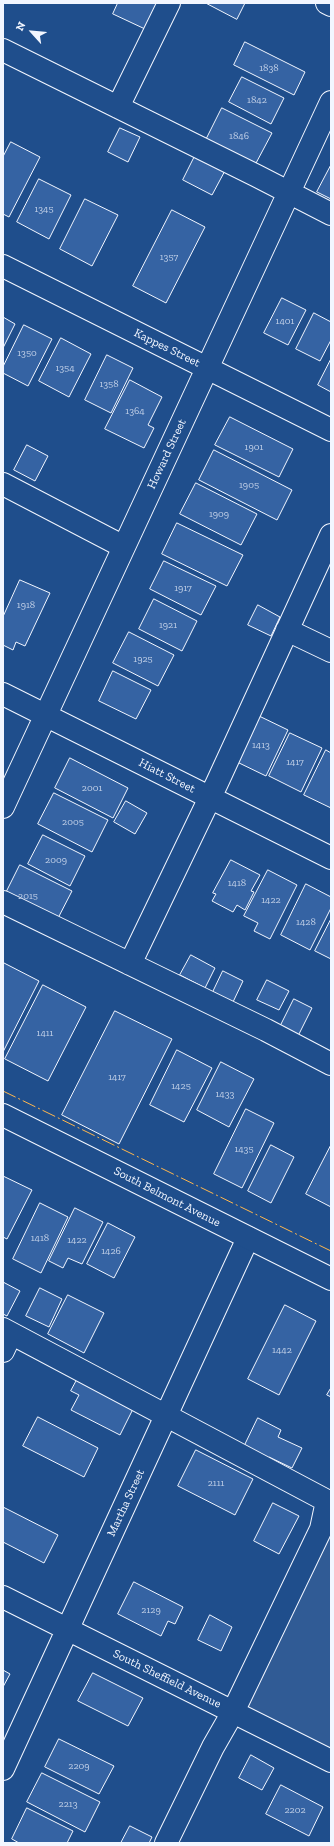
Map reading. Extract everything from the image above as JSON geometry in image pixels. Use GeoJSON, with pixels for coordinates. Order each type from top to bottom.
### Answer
{"type":"FeatureCollection","features":[{"type":"Feature","properties":{"kind":"street"},"geometry":{"type":"LineString","coordinates":[[118,107],[169,3]]}},
{"type":"Feature","properties":{"kind":"street"},"geometry":{"type":"LineString","coordinates":[[327,3],[331,5]]}},
{"type":"Feature","properties":{"kind":"street"},"geometry":{"type":"LineString","coordinates":[[3,50],[331,214]]}},
{"type":"Feature","properties":{"kind":"street","name":"Howard Street"},"geometry":{"type":"LineString","coordinates":[[3,807],[331,102]]}},
{"type":"Feature","properties":{"kind":"street","name":"Kappes Street"},"geometry":{"type":"LineString","coordinates":[[3,266],[331,430]]}},
{"type":"Feature","properties":{"kind":"street"},"geometry":{"type":"LineString","coordinates":[[3,484],[124,547]]}},
{"type":"Feature","properties":{"kind":"street"},"geometry":{"type":"LineString","coordinates":[[130,964],[210,798],[331,535]]}},
{"type":"Feature","properties":{"kind":"street"},"geometry":{"type":"LineString","coordinates":[[288,630],[331,651]]}},
{"type":"Feature","properties":{"kind":"street","name":"Hiatt Street"},"geometry":{"type":"LineString","coordinates":[[3,694],[331,858]]}},
{"type":"Feature","properties":{"kind":"street"},"geometry":{"type":"LineString","coordinates":[[3,902],[266,1030],[331,1064]]}},
{"type":"Feature","properties":{"kind":"street","name":"South Belmont Avenue"},"geometry":{"type":"LineString","coordinates":[[3,1115],[331,1279]]}},
{"type":"Feature","properties":{"kind":"street","name":"Martha Street"},"geometry":{"type":"LineString","coordinates":[[3,1769],[248,1238]]}},
{"type":"Feature","properties":{"kind":"street"},"geometry":{"type":"LineString","coordinates":[[6,1338],[166,1416],[327,1501],[321,1529],[234,1712],[213,1747],[166,1843]]}},
{"type":"Feature","properties":{"kind":"street","name":"South Sheffield Avenue"},"geometry":{"type":"LineString","coordinates":[[3,1597],[331,1761]]}},
{"type":"Feature","properties":{"kind":"shaded area"},"geometry":{"type":"Polygon","coordinates":[[[331,1522],[331,1751],[241,1708],[331,1522]]]}},
{"type":"Feature","properties":{"kind":"building"},"geometry":{"type":"Polygon","coordinates":[[[118,3],[157,3],[145,29],[113,14],[118,3]]]}},
{"type":"Feature","properties":{"kind":"building"},"geometry":{"type":"Polygon","coordinates":[[[206,3],[245,3],[237,19],[206,3]]]}},
{"type":"Feature","properties":{"kind":"building"},"geometry":{"type":"Polygon","coordinates":[[[245,42],[305,72],[294,95],[234,65],[245,42]]]}},
{"type":"Feature","properties":{"kind":"building"},"geometry":{"type":"Polygon","coordinates":[[[242,77],[284,98],[271,124],[229,102],[242,77]]]}},
{"type":"Feature","properties":{"kind":"building"},"geometry":{"type":"Polygon","coordinates":[[[222,108],[272,133],[255,165],[206,140],[222,108]]]}},
{"type":"Feature","properties":{"kind":"building"},"geometry":{"type":"Polygon","coordinates":[[[120,128],[140,137],[128,162],[108,152],[120,128]]]}},
{"type":"Feature","properties":{"kind":"building"},"geometry":{"type":"Polygon","coordinates":[[[11,142],[40,157],[9,217],[3,214],[3,157],[11,142]]]}},
{"type":"Feature","properties":{"kind":"building"},"geometry":{"type":"Polygon","coordinates":[[[197,152],[227,167],[212,195],[183,180],[197,152]]]}},
{"type":"Feature","properties":{"kind":"building"},"geometry":{"type":"Polygon","coordinates":[[[331,165],[331,199],[317,192],[331,165]]]}},
{"type":"Feature","properties":{"kind":"building"},"geometry":{"type":"Polygon","coordinates":[[[39,179],[71,195],[49,239],[17,222],[39,179]]]}},
{"type":"Feature","properties":{"kind":"building"},"geometry":{"type":"Polygon","coordinates":[[[85,199],[118,215],[92,266],[60,249],[85,199]]]}},
{"type":"Feature","properties":{"kind":"building"},"geometry":{"type":"Polygon","coordinates":[[[172,210],[205,227],[166,303],[133,286],[172,210]]]}},
{"type":"Feature","properties":{"kind":"building"},"geometry":{"type":"Polygon","coordinates":[[[282,298],[306,310],[288,345],[264,333],[282,298]]]}},
{"type":"Feature","properties":{"kind":"building"},"geometry":{"type":"Polygon","coordinates":[[[314,313],[331,322],[331,340],[320,361],[296,349],[314,313]]]}},
{"type":"Feature","properties":{"kind":"building"},"geometry":{"type":"Polygon","coordinates":[[[3,317],[15,324],[3,348],[3,317]]]}},
{"type":"Feature","properties":{"kind":"building"},"geometry":{"type":"Polygon","coordinates":[[[24,325],[52,339],[28,386],[3,373],[3,367],[24,325]]]}},
{"type":"Feature","properties":{"kind":"building"},"geometry":{"type":"Polygon","coordinates":[[[61,338],[91,354],[69,397],[39,381],[61,338]]]}},
{"type":"Feature","properties":{"kind":"building"},"geometry":{"type":"Polygon","coordinates":[[[107,355],[133,368],[111,413],[85,400],[107,355]]]}},
{"type":"Feature","properties":{"kind":"building"},"geometry":{"type":"Polygon","coordinates":[[[331,359],[331,392],[318,385],[331,359]]]}},
{"type":"Feature","properties":{"kind":"building"},"geometry":{"type":"Polygon","coordinates":[[[130,380],[162,397],[148,425],[154,428],[144,448],[105,429],[130,380]]]}},
{"type":"Feature","properties":{"kind":"building"},"geometry":{"type":"Polygon","coordinates":[[[230,417],[293,449],[279,477],[215,445],[230,417]]]}},
{"type":"Feature","properties":{"kind":"building"},"geometry":{"type":"Polygon","coordinates":[[[27,445],[48,456],[35,481],[14,470],[27,445]]]}},
{"type":"Feature","properties":{"kind":"building"},"geometry":{"type":"Polygon","coordinates":[[[214,450],[292,490],[277,520],[199,480],[214,450]]]}},
{"type":"Feature","properties":{"kind":"building"},"geometry":{"type":"Polygon","coordinates":[[[196,483],[257,514],[241,545],[180,514],[196,483]]]}},
{"type":"Feature","properties":{"kind":"building"},"geometry":{"type":"Polygon","coordinates":[[[177,523],[243,555],[227,586],[162,554],[177,523]]]}},
{"type":"Feature","properties":{"kind":"building"},"geometry":{"type":"Polygon","coordinates":[[[164,561],[216,586],[201,615],[150,589],[164,561]]]}},
{"type":"Feature","properties":{"kind":"building"},"geometry":{"type":"Polygon","coordinates":[[[20,580],[50,593],[25,646],[16,642],[13,650],[3,645],[3,617],[20,580]]]}},
{"type":"Feature","properties":{"kind":"building"},"geometry":{"type":"Polygon","coordinates":[[[154,599],[197,621],[182,651],[139,629],[154,599]]]}},
{"type":"Feature","properties":{"kind":"building"},"geometry":{"type":"Polygon","coordinates":[[[258,605],[280,617],[271,636],[248,625],[258,605]]]}},
{"type":"Feature","properties":{"kind":"building"},"geometry":{"type":"Polygon","coordinates":[[[129,632],[174,655],[158,686],[113,663],[129,632]]]}},
{"type":"Feature","properties":{"kind":"building"},"geometry":{"type":"Polygon","coordinates":[[[113,671],[151,690],[136,719],[99,701],[113,671]]]}},
{"type":"Feature","properties":{"kind":"building"},"geometry":{"type":"Polygon","coordinates":[[[257,715],[288,730],[266,776],[235,761],[257,715]]]}},
{"type":"Feature","properties":{"kind":"building"},"geometry":{"type":"Polygon","coordinates":[[[290,733],[322,748],[301,792],[269,776],[290,733]]]}},
{"type":"Feature","properties":{"kind":"building"},"geometry":{"type":"Polygon","coordinates":[[[326,750],[331,753],[331,808],[304,795],[326,750]]]}},
{"type":"Feature","properties":{"kind":"building"},"geometry":{"type":"Polygon","coordinates":[[[70,758],[128,788],[113,818],[55,788],[70,758]]]}},
{"type":"Feature","properties":{"kind":"building"},"geometry":{"type":"Polygon","coordinates":[[[54,793],[108,820],[92,852],[38,824],[54,793]]]}},
{"type":"Feature","properties":{"kind":"building"},"geometry":{"type":"Polygon","coordinates":[[[126,801],[147,813],[135,834],[114,822],[126,801]]]}},
{"type":"Feature","properties":{"kind":"building"},"geometry":{"type":"Polygon","coordinates":[[[43,835],[85,856],[70,886],[28,864],[43,835]]]}},
{"type":"Feature","properties":{"kind":"building"},"geometry":{"type":"Polygon","coordinates":[[[231,860],[260,875],[251,891],[254,892],[245,910],[237,905],[233,912],[212,901],[216,894],[213,893],[231,860]]]}},
{"type":"Feature","properties":{"kind":"building"},"geometry":{"type":"Polygon","coordinates":[[[20,865],[72,891],[56,922],[4,897],[20,865]]]}},
{"type":"Feature","properties":{"kind":"building"},"geometry":{"type":"Polygon","coordinates":[[[268,870],[297,885],[270,939],[254,931],[258,923],[244,916],[268,870]]]}},
{"type":"Feature","properties":{"kind":"building"},"geometry":{"type":"Polygon","coordinates":[[[306,884],[331,897],[331,908],[310,950],[281,935],[306,884]]]}},
{"type":"Feature","properties":{"kind":"building"},"geometry":{"type":"Polygon","coordinates":[[[331,919],[331,959],[315,951],[331,919]]]}},
{"type":"Feature","properties":{"kind":"building"},"geometry":{"type":"Polygon","coordinates":[[[191,955],[215,968],[205,988],[180,975],[191,955]]]}},
{"type":"Feature","properties":{"kind":"building"},"geometry":{"type":"Polygon","coordinates":[[[4,963],[39,981],[3,1052],[3,965],[4,963]]]}},
{"type":"Feature","properties":{"kind":"building"},"geometry":{"type":"Polygon","coordinates":[[[223,971],[243,981],[233,1002],[213,992],[223,971]]]}},
{"type":"Feature","properties":{"kind":"building"},"geometry":{"type":"Polygon","coordinates":[[[267,980],[289,991],[279,1010],[257,1000],[267,980]]]}},
{"type":"Feature","properties":{"kind":"building"},"geometry":{"type":"Polygon","coordinates":[[[43,985],[86,1007],[48,1081],[5,1059],[43,985]]]}},
{"type":"Feature","properties":{"kind":"building"},"geometry":{"type":"Polygon","coordinates":[[[294,999],[312,1008],[298,1036],[280,1027],[294,999]]]}},
{"type":"Feature","properties":{"kind":"building"},"geometry":{"type":"Polygon","coordinates":[[[115,1011],[172,1039],[119,1144],[62,1115],[115,1011]]]}},
{"type":"Feature","properties":{"kind":"building"},"geometry":{"type":"Polygon","coordinates":[[[177,1050],[212,1068],[184,1122],[150,1105],[177,1050]]]}},
{"type":"Feature","properties":{"kind":"building"},"geometry":{"type":"Polygon","coordinates":[[[221,1062],[254,1079],[229,1127],[197,1110],[221,1062]]]}},
{"type":"Feature","properties":{"kind":"building"},"geometry":{"type":"Polygon","coordinates":[[[246,1109],[274,1123],[242,1188],[214,1174],[246,1109]]]}},
{"type":"Feature","properties":{"kind":"building"},"geometry":{"type":"Polygon","coordinates":[[[271,1145],[294,1157],[271,1203],[248,1191],[271,1145]]]}},
{"type":"Feature","properties":{"kind":"building"},"geometry":{"type":"Polygon","coordinates":[[[331,1145],[331,1207],[306,1194],[331,1145]]]}},
{"type":"Feature","properties":{"kind":"building"},"geometry":{"type":"Polygon","coordinates":[[[3,1176],[32,1190],[7,1239],[3,1237],[3,1176]]]}},
{"type":"Feature","properties":{"kind":"building"},"geometry":{"type":"Polygon","coordinates":[[[40,1203],[68,1217],[41,1273],[13,1259],[40,1203]]]}},
{"type":"Feature","properties":{"kind":"building"},"geometry":{"type":"Polygon","coordinates":[[[75,1208],[103,1222],[82,1264],[68,1258],[63,1268],[49,1261],[75,1208]]]}},
{"type":"Feature","properties":{"kind":"building"},"geometry":{"type":"Polygon","coordinates":[[[108,1223],[135,1237],[114,1278],[87,1264],[108,1223]]]}},
{"type":"Feature","properties":{"kind":"building"},"geometry":{"type":"Polygon","coordinates":[[[3,1282],[20,1291],[7,1316],[3,1314],[3,1282]]]}},
{"type":"Feature","properties":{"kind":"building"},"geometry":{"type":"Polygon","coordinates":[[[40,1288],[62,1299],[49,1327],[26,1316],[40,1288]]]}},
{"type":"Feature","properties":{"kind":"building"},"geometry":{"type":"Polygon","coordinates":[[[68,1295],[104,1313],[84,1353],[48,1334],[68,1295]]]}},
{"type":"Feature","properties":{"kind":"building"},"geometry":{"type":"Polygon","coordinates":[[[285,1305],[316,1321],[279,1395],[248,1379],[285,1305]]]}},
{"type":"Feature","properties":{"kind":"building"},"geometry":{"type":"Polygon","coordinates":[[[78,1378],[134,1407],[120,1435],[71,1410],[79,1395],[71,1391],[78,1378]]]}},
{"type":"Feature","properties":{"kind":"building"},"geometry":{"type":"Polygon","coordinates":[[[331,1388],[331,1397],[327,1395],[331,1388]]]}},
{"type":"Feature","properties":{"kind":"building"},"geometry":{"type":"Polygon","coordinates":[[[38,1417],[98,1448],[84,1477],[23,1446],[38,1417]]]}},
{"type":"Feature","properties":{"kind":"building"},"geometry":{"type":"Polygon","coordinates":[[[258,1418],[281,1430],[278,1437],[302,1448],[292,1468],[269,1457],[267,1459],[244,1447],[258,1418]]]}},
{"type":"Feature","properties":{"kind":"building"},"geometry":{"type":"Polygon","coordinates":[[[196,1450],[253,1479],[235,1515],[178,1486],[196,1450]]]}},
{"type":"Feature","properties":{"kind":"building"},"geometry":{"type":"Polygon","coordinates":[[[273,1503],[299,1516],[279,1554],[254,1541],[273,1503]]]}},
{"type":"Feature","properties":{"kind":"building"},"geometry":{"type":"Polygon","coordinates":[[[3,1507],[58,1535],[44,1563],[3,1542],[3,1507]]]}},
{"type":"Feature","properties":{"kind":"building"},"geometry":{"type":"Polygon","coordinates":[[[134,1582],[183,1607],[175,1624],[168,1621],[161,1636],[118,1614],[134,1582]]]}},
{"type":"Feature","properties":{"kind":"building"},"geometry":{"type":"Polygon","coordinates":[[[210,1615],[232,1627],[221,1651],[198,1640],[210,1615]]]}},
{"type":"Feature","properties":{"kind":"building"},"geometry":{"type":"Polygon","coordinates":[[[3,1670],[10,1674],[3,1687],[3,1670]]]}},
{"type":"Feature","properties":{"kind":"building"},"geometry":{"type":"Polygon","coordinates":[[[93,1673],[143,1698],[128,1726],[78,1701],[93,1673]]]}},
{"type":"Feature","properties":{"kind":"building"},"geometry":{"type":"Polygon","coordinates":[[[59,1739],[114,1766],[99,1794],[45,1767],[59,1739]]]}},
{"type":"Feature","properties":{"kind":"building"},"geometry":{"type":"Polygon","coordinates":[[[251,1755],[274,1768],[262,1790],[239,1778],[251,1755]]]}},
{"type":"Feature","properties":{"kind":"building"},"geometry":{"type":"Polygon","coordinates":[[[42,1773],[100,1802],[85,1832],[27,1802],[42,1773]]]}},
{"type":"Feature","properties":{"kind":"building"},"geometry":{"type":"Polygon","coordinates":[[[281,1785],[323,1807],[309,1836],[266,1814],[281,1785]]]}},
{"type":"Feature","properties":{"kind":"building"},"geometry":{"type":"Polygon","coordinates":[[[27,1808],[73,1831],[67,1843],[19,1843],[12,1839],[27,1808]]]}},
{"type":"Feature","properties":{"kind":"building"},"geometry":{"type":"Polygon","coordinates":[[[130,1826],[152,1837],[149,1843],[121,1843],[130,1826]]]}},
{"type":"Feature","properties":{"kind":"power"},"geometry":{"type":"LineString","coordinates":[[3,1091],[331,1251]]}}]}
